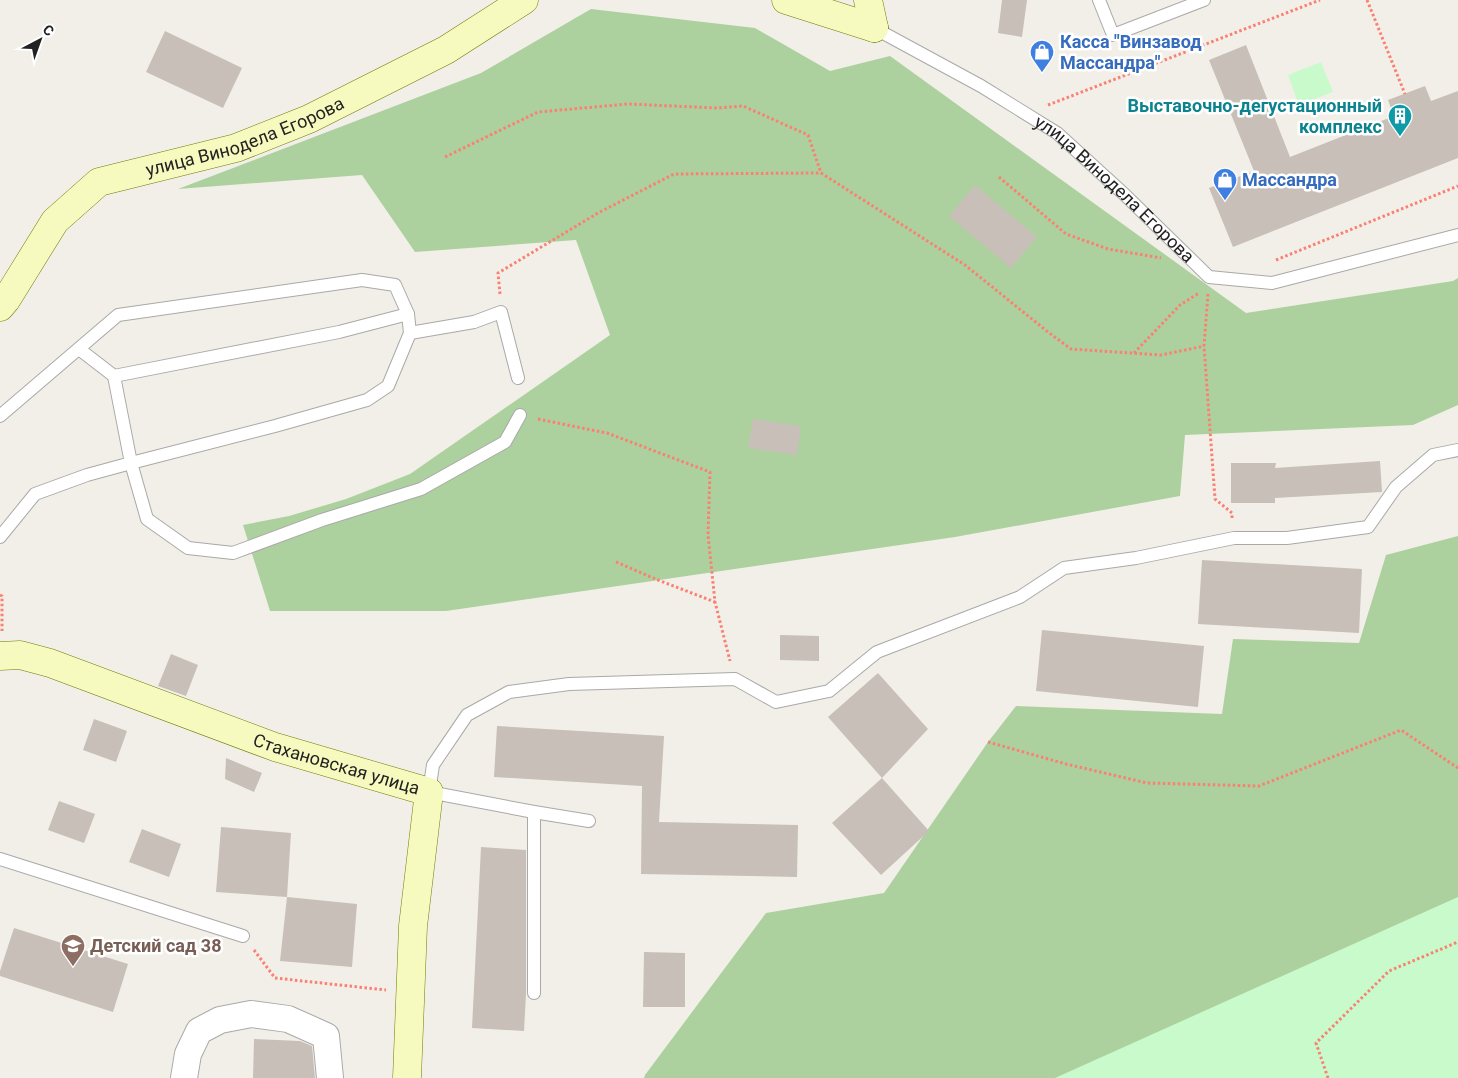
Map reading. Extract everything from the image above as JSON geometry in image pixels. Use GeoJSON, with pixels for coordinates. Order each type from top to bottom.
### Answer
{"type":"FeatureCollection","features":[{"type":"Feature","properties":{"kind":"main road","name":"улица Винодела Егорова"},"geometry":{"type":"LineString","coordinates":[[0,307],[55,221],[98,182],[236,148],[309,119],[446,50],[524,0]]}},
{"type":"Feature","properties":{"kind":"main road","name":"улица Винодела Егорова"},"geometry":{"type":"LineString","coordinates":[[786,0],[874,28]]}},
{"type":"Feature","properties":{"kind":"main road"},"geometry":{"type":"LineString","coordinates":[[868,0],[874,28]]}},
{"type":"Feature","properties":{"kind":"main road","name":"Стахановская улица"},"geometry":{"type":"LineString","coordinates":[[2,655],[20,655],[50,663],[275,747],[429,792],[413,926],[407,1078]]}},
{"type":"Feature","properties":{"kind":"street"},"geometry":{"type":"LineString","coordinates":[[184,1078],[188,1054],[199,1031],[220,1020],[251,1014],[288,1019],[326,1036],[330,1078]]}},
{"type":"Feature","properties":{"kind":"lane"},"geometry":{"type":"LineString","coordinates":[[1098,0],[1113,34],[1204,0]]}},
{"type":"Feature","properties":{"kind":"lane","name":"улица Винодела Егорова"},"geometry":{"type":"LineString","coordinates":[[874,28],[981,86],[1057,133],[1125,195],[1196,264],[1209,282],[1272,283],[1458,235]]}},
{"type":"Feature","properties":{"kind":"lane"},"geometry":{"type":"LineString","coordinates":[[0,416],[118,314],[362,280],[395,285],[408,314],[410,333],[388,386],[367,400],[87,475],[35,494],[0,537]]}},
{"type":"Feature","properties":{"kind":"lane"},"geometry":{"type":"LineString","coordinates":[[410,333],[474,322],[501,312],[518,378]]}},
{"type":"Feature","properties":{"kind":"lane"},"geometry":{"type":"LineString","coordinates":[[114,376],[339,332],[408,314]]}},
{"type":"Feature","properties":{"kind":"lane"},"geometry":{"type":"LineString","coordinates":[[79,349],[114,376],[131,463],[147,519],[188,548],[233,553],[322,520],[421,490],[505,442],[520,416]]}},
{"type":"Feature","properties":{"kind":"lane"},"geometry":{"type":"LineString","coordinates":[[589,821],[429,792],[433,765],[467,714],[510,692],[569,684],[734,679],[776,702],[829,692],[877,652],[1020,597],[1064,568],[1136,558],[1234,538],[1287,538],[1368,527],[1396,487],[1433,456],[1458,450]]}},
{"type":"Feature","properties":{"kind":"lane"},"geometry":{"type":"LineString","coordinates":[[534,812],[534,993]]}},
{"type":"Feature","properties":{"kind":"lane"},"geometry":{"type":"LineString","coordinates":[[0,858],[243,936]]}},
{"type":"Feature","properties":{"kind":"path"},"geometry":{"type":"LineString","coordinates":[[1026,114],[1320,0]]}},
{"type":"Feature","properties":{"kind":"path"},"geometry":{"type":"LineString","coordinates":[[1367,0],[1404,94]]}},
{"type":"Feature","properties":{"kind":"path"},"geometry":{"type":"LineString","coordinates":[[445,157],[538,112],[628,104],[717,108],[743,106],[808,135],[821,173]]}},
{"type":"Feature","properties":{"kind":"path"},"geometry":{"type":"LineString","coordinates":[[498,273],[598,213],[674,174],[821,173],[965,265],[1071,349],[1161,355],[1204,346]]}},
{"type":"Feature","properties":{"kind":"path"},"geometry":{"type":"LineString","coordinates":[[999,177],[1066,234],[1108,249],[1196,264]]}},
{"type":"Feature","properties":{"kind":"path"},"geometry":{"type":"LineString","coordinates":[[1270,263],[1458,186]]}},
{"type":"Feature","properties":{"kind":"path"},"geometry":{"type":"LineString","coordinates":[[1133,353],[1180,305],[1209,282]]}},
{"type":"Feature","properties":{"kind":"path"},"geometry":{"type":"LineString","coordinates":[[1209,282],[1204,346],[1215,499],[1232,513],[1234,538]]}},
{"type":"Feature","properties":{"kind":"path"},"geometry":{"type":"LineString","coordinates":[[520,416],[607,433],[710,472],[708,535],[715,602],[734,679]]}},
{"type":"Feature","properties":{"kind":"path"},"geometry":{"type":"LineString","coordinates":[[616,562],[715,602]]}},
{"type":"Feature","properties":{"kind":"path"},"geometry":{"type":"LineString","coordinates":[[0,595],[2,596],[2,655]]}},
{"type":"Feature","properties":{"kind":"path"},"geometry":{"type":"LineString","coordinates":[[988,742],[1146,784],[1259,786],[1400,730],[1458,768]]}},
{"type":"Feature","properties":{"kind":"path"},"geometry":{"type":"LineString","coordinates":[[243,936],[275,978],[410,993]]}},
{"type":"Feature","properties":{"kind":"path"},"geometry":{"type":"LineString","coordinates":[[1328,1078],[1316,1043],[1389,971],[1458,942]]}},
{"type":"Feature","properties":{"kind":"green space"},"geometry":{"type":"Polygon","coordinates":[[[591,9],[755,28],[830,71],[890,56],[1246,313],[1453,281],[1458,278],[1458,405],[1413,425],[1185,435],[1180,496],[955,537],[446,611],[270,611],[243,525],[289,516],[346,499],[410,474],[610,335],[576,240],[415,252],[362,175],[178,189],[481,73],[591,9]]]}},
{"type":"Feature","properties":{"kind":"green space"},"geometry":{"type":"Polygon","coordinates":[[[1321,62],[1333,92],[1299,105],[1288,75],[1321,62]]]}},
{"type":"Feature","properties":{"kind":"green space"},"geometry":{"type":"Polygon","coordinates":[[[1458,536],[1458,1078],[644,1078],[766,913],[884,893],[988,742],[1016,706],[1222,714],[1233,639],[1359,643],[1386,555],[1458,536]]]}},
{"type":"Feature","properties":{"kind":"green space"},"geometry":{"type":"Polygon","coordinates":[[[1458,897],[1458,1078],[1055,1078],[1458,897]]]}},
{"type":"Feature","properties":{"kind":"building"},"geometry":{"type":"Polygon","coordinates":[[[1002,0],[1027,0],[1022,37],[998,33],[1002,0]]]}},
{"type":"Feature","properties":{"kind":"building"},"geometry":{"type":"Polygon","coordinates":[[[165,31],[242,68],[223,108],[146,72],[165,31]]]}},
{"type":"Feature","properties":{"kind":"building","name":"Выставочно-дегустационный комплекс"},"geometry":{"type":"Polygon","coordinates":[[[1246,45],[1290,157],[1394,116],[1388,100],[1425,86],[1431,101],[1458,91],[1458,158],[1233,247],[1209,188],[1254,171],[1209,60],[1246,45]]]}},
{"type":"Feature","properties":{"kind":"building"},"geometry":{"type":"Polygon","coordinates":[[[975,185],[1037,237],[1011,268],[949,216],[975,185]]]}},
{"type":"Feature","properties":{"kind":"building"},"geometry":{"type":"Polygon","coordinates":[[[753,419],[801,426],[797,455],[748,448],[753,419]]]}},
{"type":"Feature","properties":{"kind":"building"},"geometry":{"type":"Polygon","coordinates":[[[1380,461],[1382,492],[1275,498],[1275,503],[1231,503],[1231,463],[1276,463],[1275,468],[1380,461]]]}},
{"type":"Feature","properties":{"kind":"building"},"geometry":{"type":"Polygon","coordinates":[[[1202,560],[1362,569],[1359,633],[1198,624],[1202,560]]]}},
{"type":"Feature","properties":{"kind":"building"},"geometry":{"type":"Polygon","coordinates":[[[1042,630],[1204,646],[1198,707],[1036,691],[1042,630]]]}},
{"type":"Feature","properties":{"kind":"building"},"geometry":{"type":"Polygon","coordinates":[[[780,635],[819,636],[819,661],[780,660],[780,635]]]}},
{"type":"Feature","properties":{"kind":"building"},"geometry":{"type":"Polygon","coordinates":[[[171,654],[198,665],[186,696],[158,686],[171,654]]]}},
{"type":"Feature","properties":{"kind":"building"},"geometry":{"type":"Polygon","coordinates":[[[878,673],[928,729],[882,778],[828,717],[878,673]]]}},
{"type":"Feature","properties":{"kind":"building"},"geometry":{"type":"Polygon","coordinates":[[[94,719],[127,731],[116,762],[83,750],[94,719]]]}},
{"type":"Feature","properties":{"kind":"building"},"geometry":{"type":"Polygon","coordinates":[[[497,726],[664,736],[659,822],[798,825],[797,877],[641,874],[642,786],[494,777],[497,726]]]}},
{"type":"Feature","properties":{"kind":"building"},"geometry":{"type":"Polygon","coordinates":[[[226,758],[262,773],[254,792],[225,779],[226,758]]]}},
{"type":"Feature","properties":{"kind":"building"},"geometry":{"type":"Polygon","coordinates":[[[882,778],[929,831],[881,875],[832,823],[882,778]]]}},
{"type":"Feature","properties":{"kind":"building"},"geometry":{"type":"Polygon","coordinates":[[[59,801],[95,814],[84,843],[48,830],[59,801]]]}},
{"type":"Feature","properties":{"kind":"building"},"geometry":{"type":"Polygon","coordinates":[[[221,827],[291,833],[287,897],[216,892],[221,827]]]}},
{"type":"Feature","properties":{"kind":"building"},"geometry":{"type":"Polygon","coordinates":[[[142,829],[181,844],[169,877],[129,862],[142,829]]]}},
{"type":"Feature","properties":{"kind":"building"},"geometry":{"type":"Polygon","coordinates":[[[481,847],[526,850],[526,994],[524,1031],[472,1028],[481,847]]]}},
{"type":"Feature","properties":{"kind":"building"},"geometry":{"type":"Polygon","coordinates":[[[287,897],[357,904],[352,967],[280,961],[287,897]]]}},
{"type":"Feature","properties":{"kind":"building"},"geometry":{"type":"Polygon","coordinates":[[[14,928],[128,964],[113,1012],[0,976],[14,928]]]}},
{"type":"Feature","properties":{"kind":"building"},"geometry":{"type":"Polygon","coordinates":[[[644,952],[685,953],[685,1007],[643,1007],[644,952]]]}},
{"type":"Feature","properties":{"kind":"building"},"geometry":{"type":"Polygon","coordinates":[[[254,1039],[300,1041],[312,1046],[315,1078],[253,1078],[254,1039]]]}},
{"type":"Feature","properties":{"kind":"place","name":"Касса \"Винзавод Массандра\""},"geometry":{"type":"Point","coordinates":[1042,73]}},
{"type":"Feature","properties":{"kind":"place","name":"Выставочно-дегустационный комплекс"},"geometry":{"type":"Point","coordinates":[1400,137]}},
{"type":"Feature","properties":{"kind":"place","name":"Массандра"},"geometry":{"type":"Point","coordinates":[1225,201]}},
{"type":"Feature","properties":{"kind":"place","name":"Детский сад 38"},"geometry":{"type":"Point","coordinates":[73,967]}}]}
